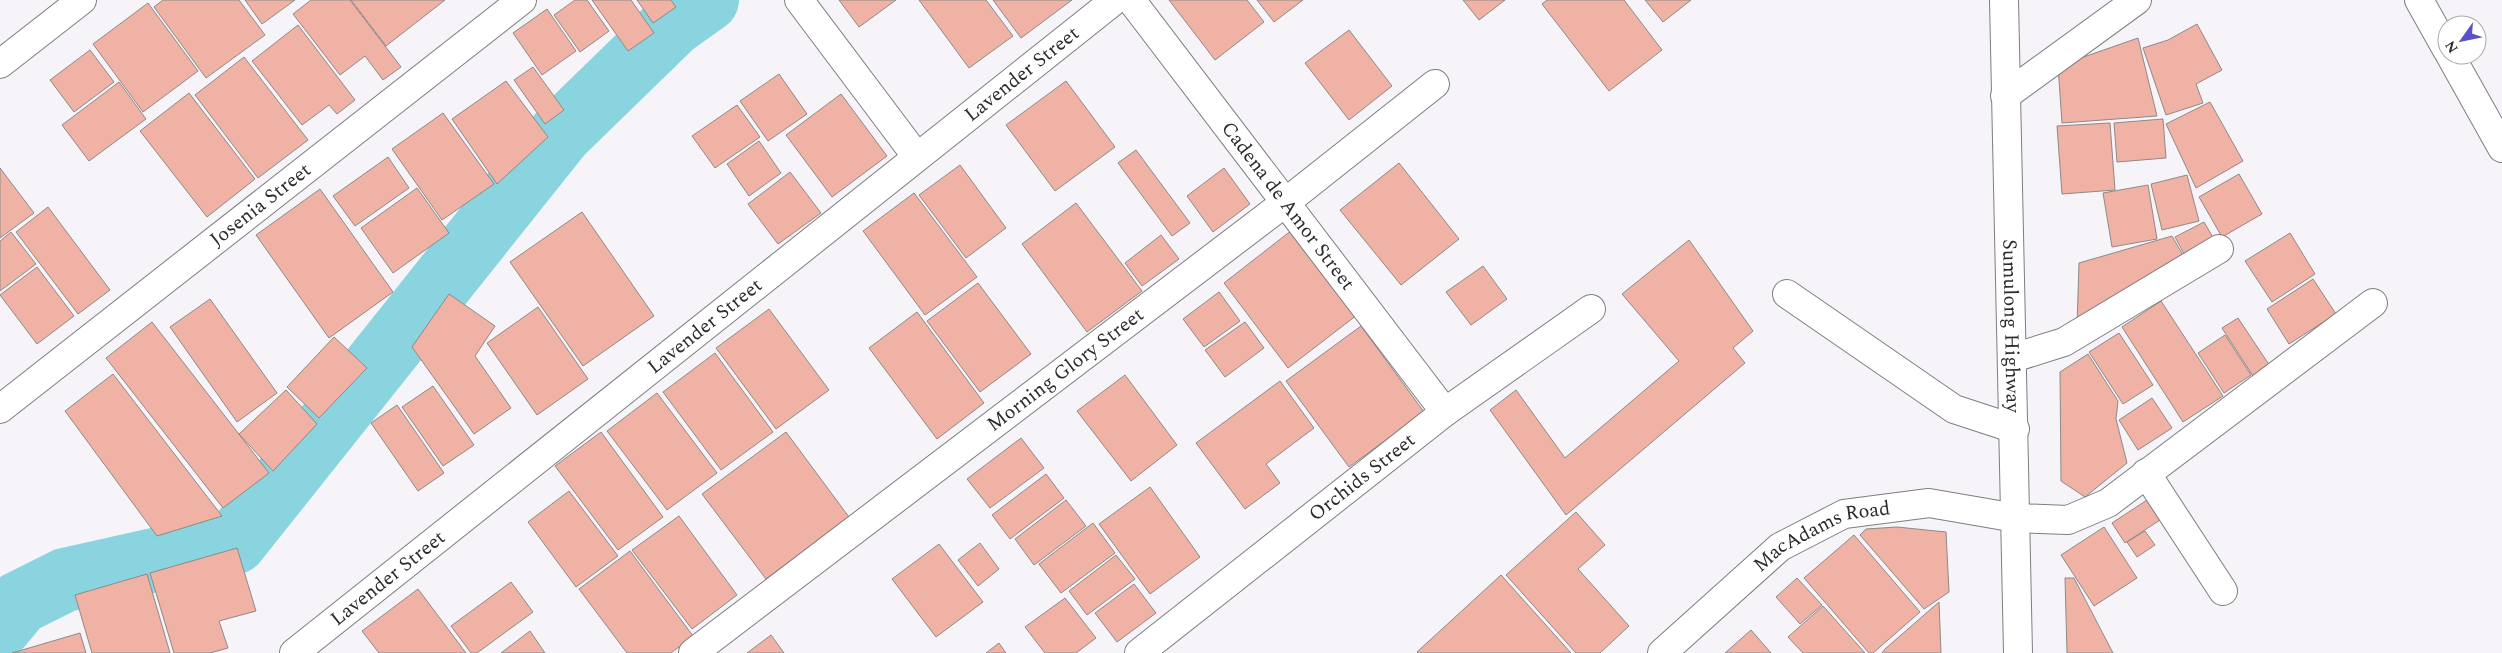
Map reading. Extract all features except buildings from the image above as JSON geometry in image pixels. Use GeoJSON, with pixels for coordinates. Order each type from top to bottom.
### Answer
{"type":"FeatureCollection","features":[{"type":"Feature","properties":{"kind":"street"},"geometry":{"type":"LineString","coordinates":[[0,64],[82,0]]}},
{"type":"Feature","properties":{"kind":"street","name":"Josenia Street"},"geometry":{"type":"LineString","coordinates":[[0,409],[522,0]]}},
{"type":"Feature","properties":{"kind":"street"},"geometry":{"type":"LineString","coordinates":[[799,0],[917,157]]}},
{"type":"Feature","properties":{"kind":"street","name":"Lavender Street"},"geometry":{"type":"LineString","coordinates":[[294,653],[1115,0]]}},
{"type":"Feature","properties":{"kind":"street","name":"Cadena de Amor Street"},"geometry":{"type":"LineString","coordinates":[[1131,0],[1445,412]]}},
{"type":"Feature","properties":{"kind":"street","name":"Sumulong Highway"},"geometry":{"type":"LineString","coordinates":[[2004,0],[2015,429],[2018,653]]}},
{"type":"Feature","properties":{"kind":"street"},"geometry":{"type":"LineString","coordinates":[[2005,96],[2136,0]]}},
{"type":"Feature","properties":{"kind":"street"},"geometry":{"type":"LineString","coordinates":[[2419,0],[2437,32]]}},
{"type":"Feature","properties":{"kind":"street"},"geometry":{"type":"LineString","coordinates":[[2456,65],[2502,148]]}},
{"type":"Feature","properties":{"kind":"street","name":"Morning Glory Street"},"geometry":{"type":"LineString","coordinates":[[693,653],[1286,202],[1435,84]]}},
{"type":"Feature","properties":{"kind":"street"},"geometry":{"type":"LineString","coordinates":[[2013,358],[2064,342],[2219,249]]}},
{"type":"Feature","properties":{"kind":"street"},"geometry":{"type":"LineString","coordinates":[[1787,294],[1954,409],[2015,429]]}},
{"type":"Feature","properties":{"kind":"street","name":"MacAdams Road"},"geometry":{"type":"LineString","coordinates":[[1662,653],[1780,546],[1844,514],[1928,503],[2016,518],[2068,520],[2108,503],[2373,303]]}},
{"type":"Feature","properties":{"kind":"street","name":"Orchids Street"},"geometry":{"type":"LineString","coordinates":[[1139,653],[1445,412],[1591,309]]}},
{"type":"Feature","properties":{"kind":"street"},"geometry":{"type":"LineString","coordinates":[[2146,473],[2223,591]]}},
{"type":"Feature","properties":{"kind":"waterway"},"geometry":{"type":"LineString","coordinates":[[0,626],[19,603],[65,580],[235,542],[561,133],[672,25],[707,0]]}}]}
